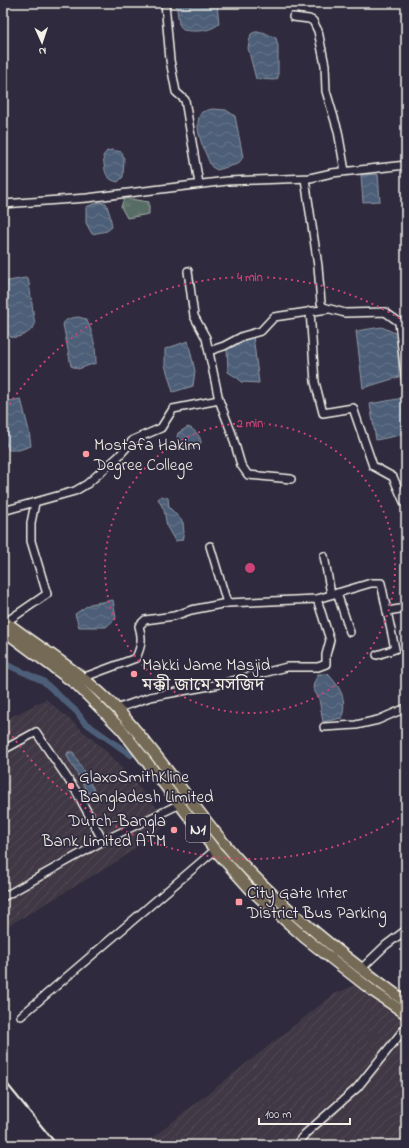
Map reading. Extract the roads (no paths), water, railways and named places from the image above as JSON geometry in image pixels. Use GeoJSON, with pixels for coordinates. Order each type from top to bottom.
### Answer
{"type":"FeatureCollection","features":[{"type":"Feature","properties":{"kind":"highway","name":"N1"},"geometry":{"type":"LineString","coordinates":[[4,624],[82,678],[116,709],[150,748],[236,857],[269,890],[309,926],[406,1002]]}},
{"type":"Feature","properties":{"kind":"highway","name":"N1"},"geometry":{"type":"LineString","coordinates":[[4,624],[77,686],[122,730],[216,850],[251,890],[305,938],[374,992],[406,1014]]}},
{"type":"Feature","properties":{"kind":"street"},"geometry":{"type":"LineString","coordinates":[[165,3],[170,60],[176,92],[185,100],[199,184]]}},
{"type":"Feature","properties":{"kind":"street"},"geometry":{"type":"LineString","coordinates":[[293,17],[313,21],[318,31],[325,65],[326,92],[338,131],[345,171]]}},
{"type":"Feature","properties":{"kind":"street"},"geometry":{"type":"LineString","coordinates":[[3,204],[87,198],[227,181],[305,179],[345,171],[406,165]]}},
{"type":"Feature","properties":{"kind":"street"},"geometry":{"type":"LineString","coordinates":[[305,179],[318,266],[321,303],[323,307],[345,313],[385,312],[399,322],[406,383]]}},
{"type":"Feature","properties":{"kind":"street"},"geometry":{"type":"LineString","coordinates":[[188,271],[194,316],[198,326],[202,328],[209,351],[219,400],[232,434],[241,465],[248,474],[291,479]]}},
{"type":"Feature","properties":{"kind":"street"},"geometry":{"type":"LineString","coordinates":[[209,351],[224,346],[243,336],[261,331],[274,318],[329,309]]}},
{"type":"Feature","properties":{"kind":"street"},"geometry":{"type":"LineString","coordinates":[[310,312],[315,382],[323,413],[353,408],[372,466],[393,477],[404,502],[406,503]]}},
{"type":"Feature","properties":{"kind":"street"},"geometry":{"type":"LineString","coordinates":[[3,511],[75,491],[87,484],[118,457],[133,440],[162,428],[173,409],[219,400]]}},
{"type":"Feature","properties":{"kind":"street"},"geometry":{"type":"LineString","coordinates":[[4,624],[47,594],[31,541],[31,523],[34,503]]}},
{"type":"Feature","properties":{"kind":"street"},"geometry":{"type":"LineString","coordinates":[[210,546],[227,602]]}},
{"type":"Feature","properties":{"kind":"street"},"geometry":{"type":"LineString","coordinates":[[324,556],[334,594],[350,632]]}},
{"type":"Feature","properties":{"kind":"street"},"geometry":{"type":"LineString","coordinates":[[82,678],[136,658],[141,647],[142,635],[139,626],[145,620],[174,616],[191,610],[227,602],[317,599],[371,583],[381,583],[395,649],[377,654]]}},
{"type":"Feature","properties":{"kind":"street"},"geometry":{"type":"LineString","coordinates":[[116,709],[150,697],[220,684],[288,667],[318,667],[326,664],[326,655],[330,640],[317,599]]}},
{"type":"Feature","properties":{"kind":"street"},"geometry":{"type":"LineString","coordinates":[[387,611],[406,608]]}},
{"type":"Feature","properties":{"kind":"street"},"geometry":{"type":"LineString","coordinates":[[324,727],[356,725],[406,708]]}},
{"type":"Feature","properties":{"kind":"street"},"geometry":{"type":"LineString","coordinates":[[3,750],[36,732],[50,755],[60,765],[68,778],[103,841]]}},
{"type":"Feature","properties":{"kind":"street"},"geometry":{"type":"LineString","coordinates":[[5,896],[103,841],[180,804]]}},
{"type":"Feature","properties":{"kind":"street"},"geometry":{"type":"LineString","coordinates":[[21,1016],[216,850]]}},
{"type":"Feature","properties":{"kind":"street"},"geometry":{"type":"LineString","coordinates":[[362,968],[386,944],[406,930]]}},
{"type":"Feature","properties":{"kind":"street"},"geometry":{"type":"LineString","coordinates":[[374,992],[383,985]]}},
{"type":"Feature","properties":{"kind":"street"},"geometry":{"type":"LineString","coordinates":[[296,1145],[305,1134],[357,1088],[406,1026]]}},
{"type":"Feature","properties":{"kind":"water"},"geometry":{"type":"Polygon","coordinates":[[[176,3],[217,3],[219,24],[211,29],[202,31],[183,30],[179,24],[176,3]]]}},
{"type":"Feature","properties":{"kind":"water"},"geometry":{"type":"Polygon","coordinates":[[[255,32],[263,32],[276,38],[278,46],[278,78],[274,80],[256,79],[248,48],[251,34],[255,32]]]}},
{"type":"Feature","properties":{"kind":"water"},"geometry":{"type":"Polygon","coordinates":[[[212,109],[226,110],[235,116],[243,157],[238,164],[217,170],[210,164],[198,131],[199,117],[202,112],[212,109]]]}},
{"type":"Feature","properties":{"kind":"water"},"geometry":{"type":"Polygon","coordinates":[[[112,150],[122,152],[124,158],[123,177],[118,182],[113,181],[107,176],[105,169],[103,156],[107,151],[112,150]]]}},
{"type":"Feature","properties":{"kind":"water"},"geometry":{"type":"Polygon","coordinates":[[[378,174],[380,201],[363,202],[361,175],[378,174]]]}},
{"type":"Feature","properties":{"kind":"water"},"geometry":{"type":"Polygon","coordinates":[[[99,202],[106,203],[112,227],[107,231],[92,234],[86,223],[86,207],[99,202]]]}},
{"type":"Feature","properties":{"kind":"water"},"geometry":{"type":"Polygon","coordinates":[[[25,278],[28,279],[29,283],[35,325],[24,335],[10,337],[3,320],[3,282],[25,278]]]}},
{"type":"Feature","properties":{"kind":"water"},"geometry":{"type":"Polygon","coordinates":[[[78,317],[86,319],[91,329],[95,346],[96,363],[78,369],[71,366],[63,324],[67,319],[78,317]]]}},
{"type":"Feature","properties":{"kind":"water"},"geometry":{"type":"Polygon","coordinates":[[[382,327],[397,334],[399,377],[363,388],[356,331],[382,327]]]}},
{"type":"Feature","properties":{"kind":"water"},"geometry":{"type":"Polygon","coordinates":[[[247,336],[253,336],[259,383],[241,382],[228,372],[227,347],[247,336]]]}},
{"type":"Feature","properties":{"kind":"water"},"geometry":{"type":"Polygon","coordinates":[[[188,341],[195,371],[193,386],[173,392],[165,365],[165,349],[188,341]]]}},
{"type":"Feature","properties":{"kind":"water"},"geometry":{"type":"Polygon","coordinates":[[[403,398],[406,413],[406,434],[376,440],[370,404],[403,398]]]}},
{"type":"Feature","properties":{"kind":"water"},"geometry":{"type":"Polygon","coordinates":[[[21,399],[31,446],[19,450],[9,450],[3,438],[3,402],[21,399]]]}},
{"type":"Feature","properties":{"kind":"water"},"geometry":{"type":"Polygon","coordinates":[[[188,427],[197,433],[201,443],[196,448],[189,450],[179,443],[177,437],[178,433],[188,427]]]}},
{"type":"Feature","properties":{"kind":"water"},"geometry":{"type":"Polygon","coordinates":[[[161,496],[168,498],[169,507],[183,522],[184,533],[182,540],[175,541],[167,527],[164,510],[158,499],[161,496]]]}},
{"type":"Feature","properties":{"kind":"water"},"geometry":{"type":"Polygon","coordinates":[[[113,600],[116,618],[106,627],[79,627],[75,614],[90,604],[113,600]]]}},
{"type":"Feature","properties":{"kind":"water"},"geometry":{"type":"Polygon","coordinates":[[[318,674],[328,674],[342,694],[344,705],[342,718],[323,722],[319,699],[313,688],[318,674]]]}},
{"type":"Feature","properties":{"kind":"water"},"geometry":{"type":"Polygon","coordinates":[[[68,752],[73,752],[94,790],[92,793],[88,793],[67,756],[68,752]]]}},
{"type":"Feature","properties":{"kind":"waterway"},"geometry":{"type":"LineString","coordinates":[[3,663],[43,681],[77,712],[84,722],[131,755]]}},
{"type":"Feature","properties":{"kind":"railway"},"geometry":{"type":"LineString","coordinates":[[3,1079],[57,1145]]}},
{"type":"Feature","properties":{"kind":"place","name":"Mostafa Hakim Degree College"},"geometry":{"type":"Point","coordinates":[86,454]}},
{"type":"Feature","properties":{"kind":"place","name":"Makki Jame Masjid মক্কী জামে মসজিদ"},"geometry":{"type":"Point","coordinates":[134,674]}},
{"type":"Feature","properties":{"kind":"place","name":"GlaxoSmithKline Bangladesh Limited"},"geometry":{"type":"Point","coordinates":[71,786]}},
{"type":"Feature","properties":{"kind":"place","name":"Dutch-Bangla Bank Limited ATM"},"geometry":{"type":"Point","coordinates":[174,830]}},
{"type":"Feature","properties":{"kind":"place","name":"City Gate Inter District Bus Parking"},"geometry":{"type":"Point","coordinates":[239,902]}}]}
